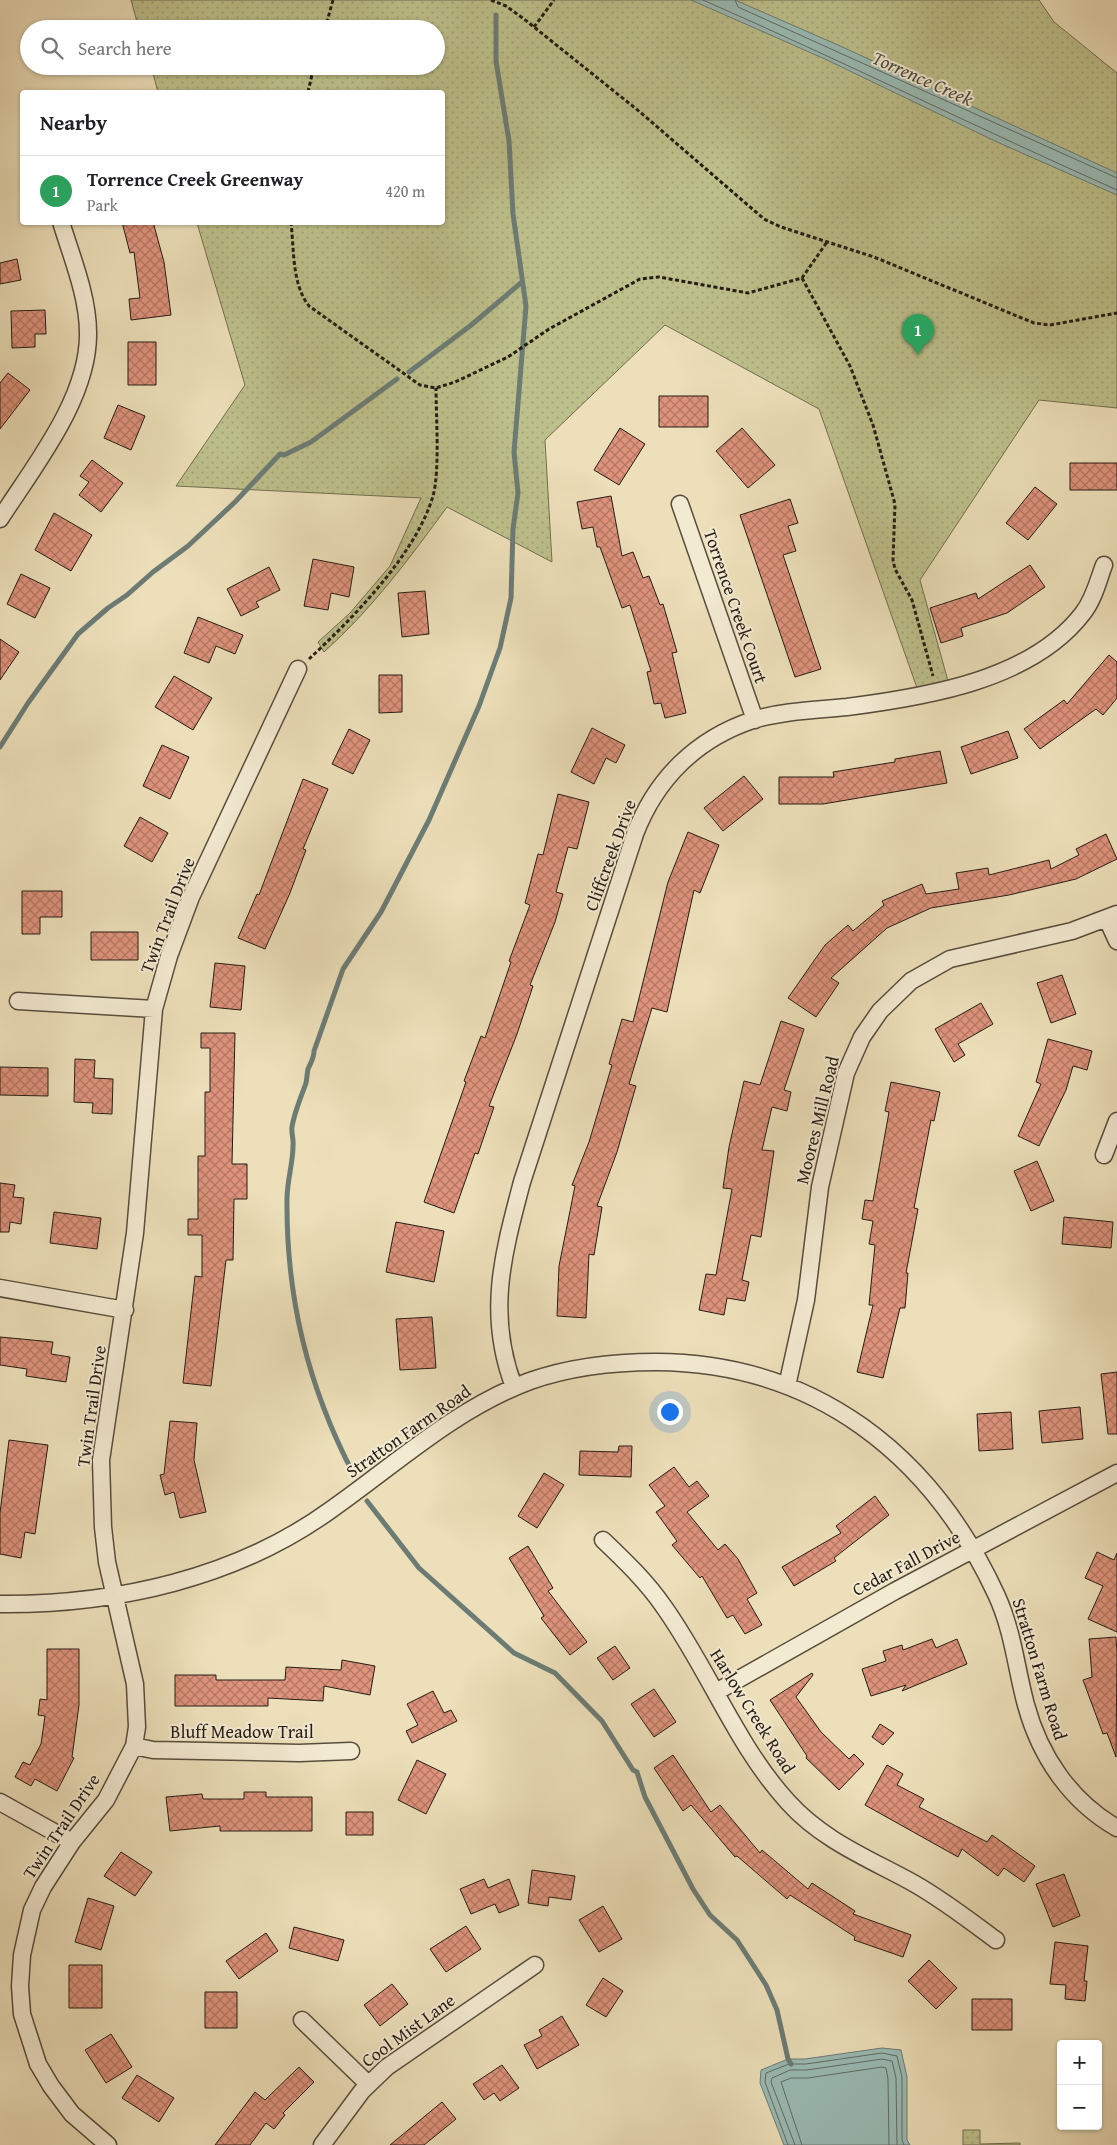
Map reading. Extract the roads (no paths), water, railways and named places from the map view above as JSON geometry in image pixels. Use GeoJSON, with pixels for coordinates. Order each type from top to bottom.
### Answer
{"type":"FeatureCollection","features":[{"type":"Feature","properties":{"kind":"street"},"geometry":{"type":"LineString","coordinates":[[0,519],[64,418],[78,390],[85,364],[88,333],[87,314],[62,225]]}},
{"type":"Feature","properties":{"kind":"street","name":"Torrence Creek Court"},"geometry":{"type":"LineString","coordinates":[[680,504],[754,720]]}},
{"type":"Feature","properties":{"kind":"street","name":"Cliffcreek Drive"},"geometry":{"type":"LineString","coordinates":[[514,1387],[505,1363],[499,1332],[498,1304],[507,1237],[522,1182],[635,834],[642,815],[661,783],[688,755],[727,730],[754,720],[879,703],[938,691],[989,676],[1026,660],[1054,643],[1084,612],[1093,596],[1104,564]]}},
{"type":"Feature","properties":{"kind":"street","name":"Twin Trail Drive"},"geometry":{"type":"LineString","coordinates":[[108,2145],[72,2114],[50,2086],[35,2056],[22,2014],[20,1986],[26,1929],[42,1887],[72,1842],[106,1800],[134,1746],[137,1726],[135,1684],[107,1562],[103,1527],[101,1460],[105,1424],[136,1233],[154,1010],[169,956],[191,897],[298,669]]}},
{"type":"Feature","properties":{"kind":"street"},"geometry":{"type":"LineString","coordinates":[[1112,917],[1117,941]]}},
{"type":"Feature","properties":{"kind":"street","name":"Moores Mill Road"},"geometry":{"type":"LineString","coordinates":[[787,1386],[806,1300],[820,1187],[846,1073],[855,1050],[880,1011],[905,986],[923,972],[950,959],[1072,932],[1112,917]]}},
{"type":"Feature","properties":{"kind":"street"},"geometry":{"type":"LineString","coordinates":[[18,1001],[154,1010]]}},
{"type":"Feature","properties":{"kind":"street"},"geometry":{"type":"LineString","coordinates":[[1104,1155],[1117,1121]]}},
{"type":"Feature","properties":{"kind":"street"},"geometry":{"type":"LineString","coordinates":[[0,1288],[125,1310]]}},
{"type":"Feature","properties":{"kind":"street","name":"Stratton Farm Road"},"geometry":{"type":"LineString","coordinates":[[0,1604],[68,1602],[115,1595],[211,1571],[285,1539],[329,1512],[449,1422],[481,1403],[514,1387],[544,1376],[581,1367],[631,1362],[670,1362],[716,1366],[748,1373],[787,1386],[839,1412],[885,1444],[928,1485],[948,1510],[996,1594],[1007,1621],[1026,1704],[1035,1732],[1049,1763],[1062,1781],[1092,1812],[1117,1828]]}},
{"type":"Feature","properties":{"kind":"street","name":"Cedar Fall Drive"},"geometry":{"type":"LineString","coordinates":[[716,1692],[972,1550],[1117,1473]]}},
{"type":"Feature","properties":{"kind":"street","name":"Harlow Creek Road"},"geometry":{"type":"LineString","coordinates":[[603,1540],[646,1582],[665,1608],[758,1764],[788,1803],[836,1843],[915,1884],[949,1905],[996,1940]]}},
{"type":"Feature","properties":{"kind":"street","name":"Bluff Meadow Trail"},"geometry":{"type":"LineString","coordinates":[[134,1746],[153,1750],[351,1751]]}},
{"type":"Feature","properties":{"kind":"street"},"geometry":{"type":"LineString","coordinates":[[0,1802],[72,1842]]}},
{"type":"Feature","properties":{"kind":"street","name":"Cool Mist Lane"},"geometry":{"type":"LineString","coordinates":[[322,2145],[368,2084],[387,2067],[535,1965]]}},
{"type":"Feature","properties":{"kind":"street"},"geometry":{"type":"LineString","coordinates":[[302,2020],[368,2084]]}},
{"type":"Feature","properties":{"kind":"water"},"geometry":{"type":"Polygon","coordinates":[[[691,0],[735,0],[838,45],[1117,173],[1117,195],[997,142],[825,59],[691,0]]]}},
{"type":"Feature","properties":{"kind":"water"},"geometry":{"type":"Polygon","coordinates":[[[882,2048],[901,2050],[907,2077],[907,2140],[910,2145],[784,2145],[760,2083],[761,2070],[788,2059],[805,2059],[882,2048]]]}},
{"type":"Feature","properties":{"kind":"waterway"},"geometry":{"type":"LineString","coordinates":[[354,1475],[324,1409],[312,1375],[296,1307],[288,1236],[287,1192],[293,1152],[292,1127],[306,1083],[308,1069],[343,969],[381,912],[429,820],[479,706],[500,648],[511,598],[513,529],[518,493],[514,452],[526,306],[513,214],[509,141],[496,61],[496,15]]}},
{"type":"Feature","properties":{"kind":"waterway"},"geometry":{"type":"LineString","coordinates":[[409,372],[470,326],[522,282]]}},
{"type":"Feature","properties":{"kind":"waterway"},"geometry":{"type":"LineString","coordinates":[[0,747],[28,703],[78,634],[108,608],[188,546],[235,502],[280,454],[284,455],[311,442],[397,379]]}},
{"type":"Feature","properties":{"kind":"waterway"},"geometry":{"type":"LineString","coordinates":[[367,1501],[419,1568],[514,1653],[555,1673],[602,1721],[633,1770],[637,1772],[645,1797],[693,1889],[710,1915],[737,1940],[766,1985],[777,2010],[788,2059],[791,2064]]}},
{"type":"Feature","properties":{"kind":"place","name":"Torrence Creek Greenway"},"geometry":{"type":"Point","coordinates":[918,355]}},
{"type":"Feature","properties":{"kind":"water label","name":"Torrence Creek"},"geometry":{"type":"Point","coordinates":[923,78]}}]}
